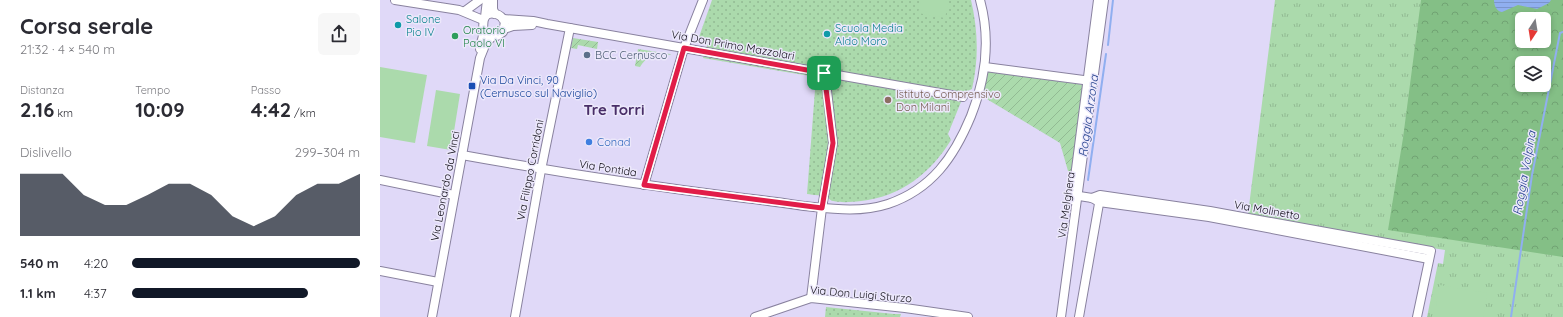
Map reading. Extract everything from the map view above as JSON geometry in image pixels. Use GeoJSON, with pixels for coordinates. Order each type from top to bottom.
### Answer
{"type":"FeatureCollection","features":[{"type":"Feature","properties":{"kind":"street"},"geometry":{"type":"LineString","coordinates":[[395,0],[464,12],[484,18],[491,14],[495,14]]}},
{"type":"Feature","properties":{"kind":"street"},"geometry":{"type":"LineString","coordinates":[[464,12],[480,0]]}},
{"type":"Feature","properties":{"kind":"street"},"geometry":{"type":"LineString","coordinates":[[487,0],[483,29],[485,33],[493,36],[500,34],[504,29],[503,19],[495,14],[492,0]]}},
{"type":"Feature","properties":{"kind":"street"},"geometry":{"type":"LineString","coordinates":[[644,185],[684,48],[703,0]]}},
{"type":"Feature","properties":{"kind":"street","name":"Via Pontida"},"geometry":{"type":"LineString","coordinates":[[462,155],[541,170],[822,208],[854,210],[877,207],[907,195],[930,180],[946,163],[961,140],[977,101],[985,67],[986,36],[980,0]]}},
{"type":"Feature","properties":{"kind":"street","name":"Via Melghera"},"geometry":{"type":"LineString","coordinates":[[1058,317],[1090,81],[1098,0]]}},
{"type":"Feature","properties":{"kind":"street","name":"Via Melghera"},"geometry":{"type":"LineString","coordinates":[[1090,81],[1104,0]]}},
{"type":"Feature","properties":{"kind":"street","name":"Via Don Primo Mazzolari"},"geometry":{"type":"LineString","coordinates":[[503,19],[533,20],[547,24],[963,97]]}},
{"type":"Feature","properties":{"kind":"street","name":"Via Don Primo Mazzolari"},"geometry":{"type":"LineString","coordinates":[[504,29],[513,26],[547,24]]}},
{"type":"Feature","properties":{"kind":"street","name":"Via Filippo Corridoni"},"geometry":{"type":"LineString","coordinates":[[515,317],[541,170],[570,28]]}},
{"type":"Feature","properties":{"kind":"street","name":"Via Leonardo da Vinci"},"geometry":{"type":"LineString","coordinates":[[432,317],[480,58],[483,29]]}},
{"type":"Feature","properties":{"kind":"street","name":"Via Leonardo da Vinci"},"geometry":{"type":"LineString","coordinates":[[480,58],[486,44],[493,36]]}},
{"type":"Feature","properties":{"kind":"street"},"geometry":{"type":"LineString","coordinates":[[985,67],[1090,81]]}},
{"type":"Feature","properties":{"kind":"street"},"geometry":{"type":"LineString","coordinates":[[811,298],[822,208],[833,143],[824,73]]}},
{"type":"Feature","properties":{"kind":"street"},"geometry":{"type":"LineString","coordinates":[[380,180],[454,195]]}},
{"type":"Feature","properties":{"kind":"street","name":"Via Melghera"},"geometry":{"type":"LineString","coordinates":[[1061,317],[1075,195]]}},
{"type":"Feature","properties":{"kind":"street","name":"Via Molinetto"},"geometry":{"type":"LineString","coordinates":[[1075,195],[1210,211],[1430,255],[1417,317]]}},
{"type":"Feature","properties":{"kind":"street"},"geometry":{"type":"LineString","coordinates":[[1079,317],[1097,198]]}},
{"type":"Feature","properties":{"kind":"street"},"geometry":{"type":"LineString","coordinates":[[380,271],[438,282]]}},
{"type":"Feature","properties":{"kind":"street","name":"Via Don Luigi Sturzo"},"geometry":{"type":"LineString","coordinates":[[755,317],[811,298],[905,308],[968,317]]}},
{"type":"Feature","properties":{"kind":"green space","name":"Istituto Comprensivo Don Milani"},"geometry":{"type":"Polygon","coordinates":[[[712,0],[971,0],[977,44],[976,66],[972,89],[965,92],[948,134],[951,140],[934,163],[924,173],[901,189],[889,194],[875,199],[843,202],[832,201],[823,196],[807,194],[816,77],[703,58],[708,43],[699,37],[712,0]]]}},
{"type":"Feature","properties":{"kind":"green space"},"geometry":{"type":"Polygon","coordinates":[[[921,0],[949,0],[945,18],[918,13],[921,0]]]}},
{"type":"Feature","properties":{"kind":"green space"},"geometry":{"type":"Polygon","coordinates":[[[1275,0],[1563,0],[1563,317],[1427,317],[1438,263],[1443,264],[1445,250],[1363,237],[1248,214],[1275,0]]]}},
{"type":"Feature","properties":{"kind":"green space"},"geometry":{"type":"Polygon","coordinates":[[[1421,0],[1563,0],[1563,257],[1388,230],[1403,138],[1421,0]]]}},
{"type":"Feature","properties":{"kind":"green space"},"geometry":{"type":"Polygon","coordinates":[[[573,38],[598,42],[597,49],[578,45],[577,49],[571,48],[573,38]]]}},
{"type":"Feature","properties":{"kind":"green space"},"geometry":{"type":"Polygon","coordinates":[[[638,49],[671,55],[662,54],[649,57],[640,67],[635,66],[638,49]]]}},
{"type":"Feature","properties":{"kind":"green space"},"geometry":{"type":"Polygon","coordinates":[[[380,67],[427,75],[415,143],[380,137],[380,67]]]}},
{"type":"Feature","properties":{"kind":"green space"},"geometry":{"type":"Polygon","coordinates":[[[985,71],[1085,85],[1072,185],[1060,143],[980,95],[985,71]]]}},
{"type":"Feature","properties":{"kind":"green space"},"geometry":{"type":"Polygon","coordinates":[[[436,90],[460,94],[451,150],[427,146],[436,90]]]}},
{"type":"Feature","properties":{"kind":"green space"},"geometry":{"type":"Polygon","coordinates":[[[1440,285],[1487,293],[1483,317],[1434,317],[1440,285]]]}},
{"type":"Feature","properties":{"kind":"green space"},"geometry":{"type":"Polygon","coordinates":[[[826,307],[901,314],[900,317],[825,317],[826,307]]]}},
{"type":"Feature","properties":{"kind":"water"},"geometry":{"type":"Polygon","coordinates":[[[1494,0],[1551,0],[1549,3],[1537,9],[1518,5],[1502,12],[1496,8],[1494,0]]]}},
{"type":"Feature","properties":{"kind":"waterway","name":"Roggia Arzona"},"geometry":{"type":"LineString","coordinates":[[1108,45],[1113,0]]}},
{"type":"Feature","properties":{"kind":"waterway","name":"Roggia Volpina"},"geometry":{"type":"LineString","coordinates":[[1511,317],[1532,175],[1560,33],[1563,32]]}},
{"type":"Feature","properties":{"kind":"waterway","name":"Roggia Arzona"},"geometry":{"type":"LineString","coordinates":[[1088,180],[1106,54]]}},
{"type":"Feature","properties":{"kind":"place","name":"Salone Pio IV"},"geometry":{"type":"Point","coordinates":[398,25]}},
{"type":"Feature","properties":{"kind":"place","name":"Scuola Media Aldo Moro"},"geometry":{"type":"Point","coordinates":[827,34]}},
{"type":"Feature","properties":{"kind":"place","name":"Oratorio Paolo VI"},"geometry":{"type":"Point","coordinates":[455,36]}},
{"type":"Feature","properties":{"kind":"place","name":"BCC Cernusco"},"geometry":{"type":"Point","coordinates":[587,55]}},
{"type":"Feature","properties":{"kind":"place","name":"Via Da Vinci, 90 (Cernusco sul Naviglio)"},"geometry":{"type":"Point","coordinates":[472,86]}},
{"type":"Feature","properties":{"kind":"place","name":"Istituto Comprensivo Don Milani"},"geometry":{"type":"Point","coordinates":[888,100]}},
{"type":"Feature","properties":{"kind":"place","name":"Conad"},"geometry":{"type":"Point","coordinates":[589,142]}},
{"type":"Feature","properties":{"kind":"district","name":"Tre Torri"},"geometry":{"type":"Point","coordinates":[614,109]}},
{"type":"Feature","properties":{"kind":"route"},"geometry":{"type":"LineString","coordinates":[[684,48],[824,73],[833,143],[822,208],[644,185],[684,48]]}}]}
